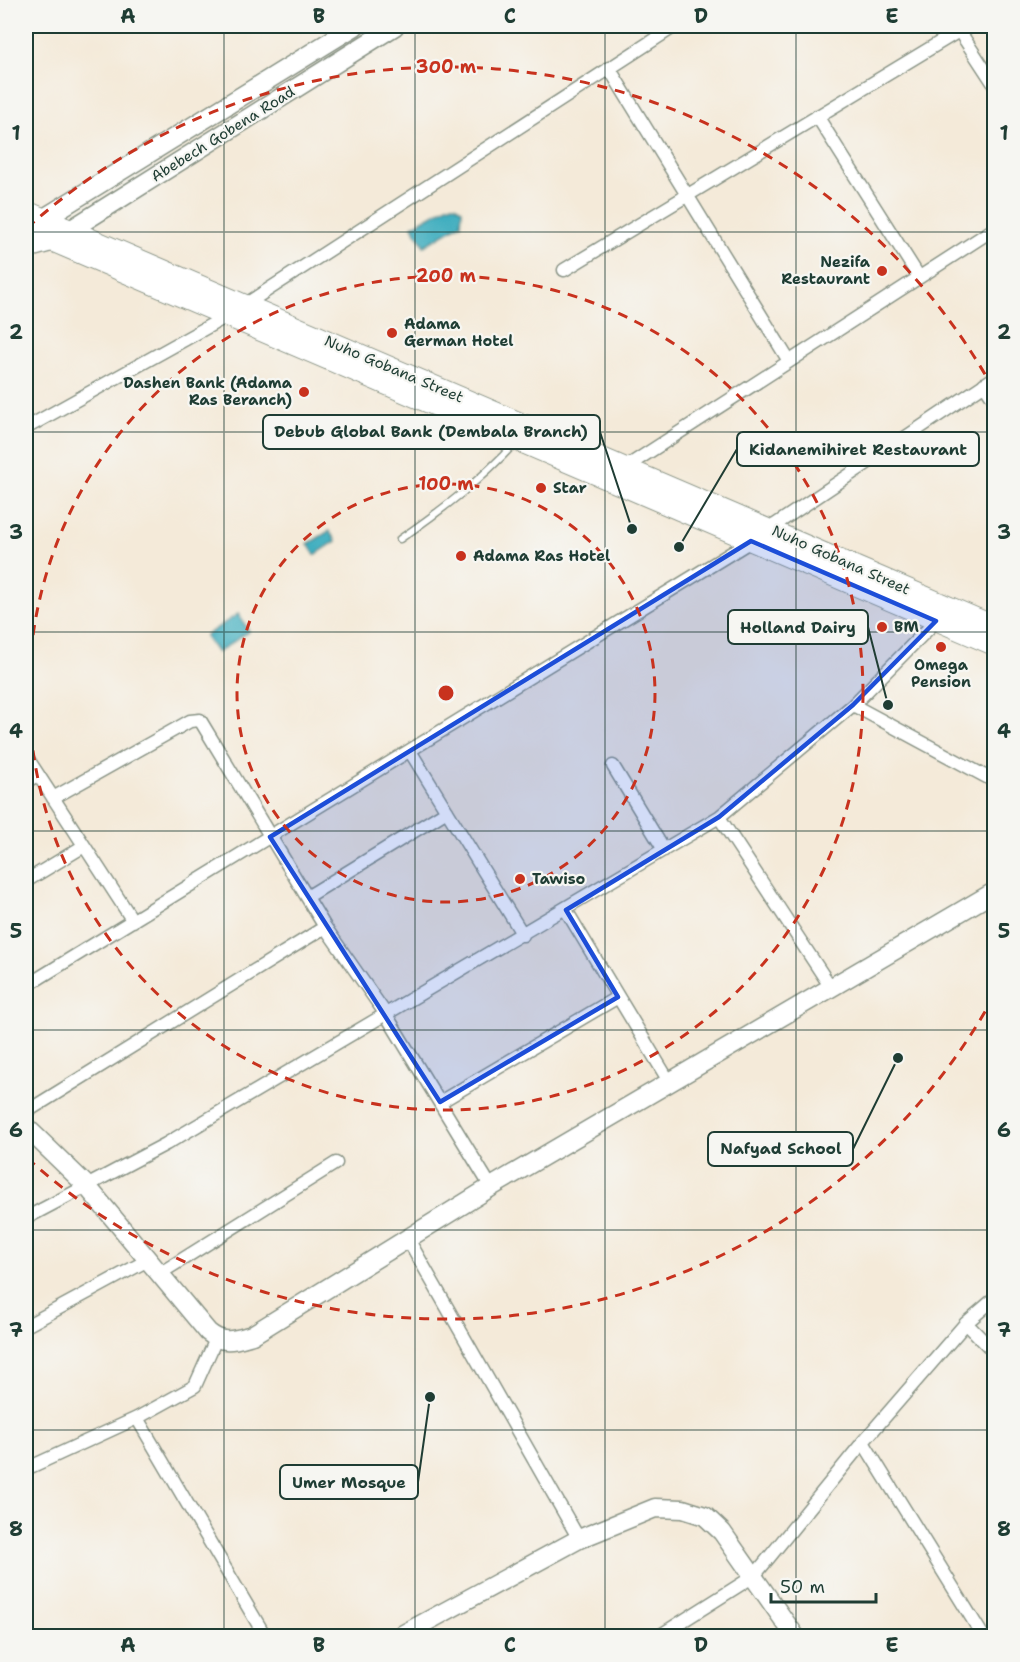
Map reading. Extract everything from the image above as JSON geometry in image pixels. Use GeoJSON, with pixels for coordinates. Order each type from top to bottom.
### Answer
{"type":"FeatureCollection","features":[{"type":"Feature","properties":{"kind":"main road","name":"Nuho Gobana Street"},"geometry":{"type":"LineString","coordinates":[[35,215],[244,306],[751,541],[936,621],[994,640]]}},
{"type":"Feature","properties":{"kind":"main road","name":"Nuho Gobana Street"},"geometry":{"type":"LineString","coordinates":[[26,230],[227,317],[522,433],[626,467],[769,528],[994,640]]}},
{"type":"Feature","properties":{"kind":"street","name":"Abebech Gobena Road"},"geometry":{"type":"LineString","coordinates":[[26,230],[35,215],[355,26]]}},
{"type":"Feature","properties":{"kind":"street","name":"Abebech Gobena Road"},"geometry":{"type":"LineString","coordinates":[[26,249],[51,242],[395,26]]}},
{"type":"Feature","properties":{"kind":"street"},"geometry":{"type":"LineString","coordinates":[[26,428],[227,317],[675,26]]}},
{"type":"Feature","properties":{"kind":"street"},"geometry":{"type":"LineString","coordinates":[[564,270],[961,27],[994,84]]}},
{"type":"Feature","properties":{"kind":"street"},"geometry":{"type":"LineString","coordinates":[[609,68],[789,362]]}},
{"type":"Feature","properties":{"kind":"street"},"geometry":{"type":"LineString","coordinates":[[817,116],[920,277]]}},
{"type":"Feature","properties":{"kind":"street"},"geometry":{"type":"LineString","coordinates":[[626,467],[994,229]]}},
{"type":"Feature","properties":{"kind":"street"},"geometry":{"type":"LineString","coordinates":[[26,986],[751,541],[989,381],[994,399]]}},
{"type":"Feature","properties":{"kind":"street"},"geometry":{"type":"LineString","coordinates":[[26,1218],[85,1184],[166,1144],[385,1013],[566,910],[719,817],[853,705],[936,621]]}},
{"type":"Feature","properties":{"kind":"street"},"geometry":{"type":"LineString","coordinates":[[853,705],[994,781]]}},
{"type":"Feature","properties":{"kind":"street"},"geometry":{"type":"LineString","coordinates":[[53,798],[190,720],[200,720],[307,897],[385,1013],[491,1187]]}},
{"type":"Feature","properties":{"kind":"street"},"geometry":{"type":"LineString","coordinates":[[410,751],[523,935]]}},
{"type":"Feature","properties":{"kind":"street"},"geometry":{"type":"LineString","coordinates":[[26,756],[133,921]]}},
{"type":"Feature","properties":{"kind":"street"},"geometry":{"type":"LineString","coordinates":[[614,766],[664,850]]}},
{"type":"Feature","properties":{"kind":"street"},"geometry":{"type":"LineString","coordinates":[[26,782],[37,774]]}},
{"type":"Feature","properties":{"kind":"street"},"geometry":{"type":"LineString","coordinates":[[307,897],[447,811]]}},
{"type":"Feature","properties":{"kind":"street"},"geometry":{"type":"LineString","coordinates":[[719,817],[832,989]]}},
{"type":"Feature","properties":{"kind":"street"},"geometry":{"type":"LineString","coordinates":[[26,881],[84,846]]}},
{"type":"Feature","properties":{"kind":"street"},"geometry":{"type":"LineString","coordinates":[[214,1345],[252,1335],[491,1187],[994,892]]}},
{"type":"Feature","properties":{"kind":"street"},"geometry":{"type":"LineString","coordinates":[[566,910],[669,1083]]}},
{"type":"Feature","properties":{"kind":"street"},"geometry":{"type":"LineString","coordinates":[[26,1112],[326,927]]}},
{"type":"Feature","properties":{"kind":"street"},"geometry":{"type":"LineString","coordinates":[[440,1102],[618,997]]}},
{"type":"Feature","properties":{"kind":"street"},"geometry":{"type":"LineString","coordinates":[[26,1127],[85,1184],[214,1345]]}},
{"type":"Feature","properties":{"kind":"street"},"geometry":{"type":"LineString","coordinates":[[159,1274],[336,1163]]}},
{"type":"Feature","properties":{"kind":"street"},"geometry":{"type":"LineString","coordinates":[[408,1239],[579,1539]]}},
{"type":"Feature","properties":{"kind":"street"},"geometry":{"type":"LineString","coordinates":[[26,1326],[148,1260]]}},
{"type":"Feature","properties":{"kind":"street"},"geometry":{"type":"LineString","coordinates":[[659,1636],[754,1576],[863,1442],[966,1323],[994,1299]]}},
{"type":"Feature","properties":{"kind":"street"},"geometry":{"type":"LineString","coordinates":[[966,1323],[994,1352]]}},
{"type":"Feature","properties":{"kind":"street"},"geometry":{"type":"LineString","coordinates":[[26,1469],[136,1418],[195,1386],[214,1345]]}},
{"type":"Feature","properties":{"kind":"street"},"geometry":{"type":"LineString","coordinates":[[136,1418],[265,1636]]}},
{"type":"Feature","properties":{"kind":"street"},"geometry":{"type":"LineString","coordinates":[[863,1442],[983,1636]]}},
{"type":"Feature","properties":{"kind":"street"},"geometry":{"type":"LineString","coordinates":[[400,1636],[579,1539],[656,1508],[683,1509],[705,1516],[722,1532],[795,1636]]}},
{"type":"Feature","properties":{"kind":"lane"},"geometry":{"type":"LineString","coordinates":[[400,539],[450,505],[484,476],[522,433]]}},
{"type":"Feature","properties":{"kind":"highlighted area"},"geometry":{"type":"Polygon","coordinates":[[[751,541],[936,621],[853,705],[719,817],[566,910],[618,997],[440,1102],[270,837],[751,541]]]}},
{"type":"Feature","properties":{"kind":"water"},"geometry":{"type":"Polygon","coordinates":[[[449,205],[456,205],[462,210],[461,224],[424,246],[412,226],[449,205]]]}},
{"type":"Feature","properties":{"kind":"water"},"geometry":{"type":"Polygon","coordinates":[[[329,531],[336,541],[315,555],[308,544],[329,531]]]}},
{"type":"Feature","properties":{"kind":"water"},"geometry":{"type":"Polygon","coordinates":[[[238,614],[249,631],[217,653],[205,636],[238,614]]]}},
{"type":"Feature","properties":{"kind":"place","name":"Nezifa Restaurant"},"geometry":{"type":"Point","coordinates":[882,271]}},
{"type":"Feature","properties":{"kind":"place","name":"Adama German Hotel"},"geometry":{"type":"Point","coordinates":[392,333]}},
{"type":"Feature","properties":{"kind":"place","name":"Dashen Bank (Adama Ras Beranch)"},"geometry":{"type":"Point","coordinates":[304,392]}},
{"type":"Feature","properties":{"kind":"place","name":"Star"},"geometry":{"type":"Point","coordinates":[541,488]}},
{"type":"Feature","properties":{"kind":"place","name":"Debub Global Bank (Dembala Branch)"},"geometry":{"type":"Point","coordinates":[632,529]}},
{"type":"Feature","properties":{"kind":"place","name":"Kidanemihiret Restaurant"},"geometry":{"type":"Point","coordinates":[679,547]}},
{"type":"Feature","properties":{"kind":"place","name":"Adama Ras Hotel"},"geometry":{"type":"Point","coordinates":[461,556]}},
{"type":"Feature","properties":{"kind":"place","name":"BM"},"geometry":{"type":"Point","coordinates":[882,627]}},
{"type":"Feature","properties":{"kind":"place","name":"Omega Pension"},"geometry":{"type":"Point","coordinates":[941,647]}},
{"type":"Feature","properties":{"kind":"place","name":"Holland Dairy"},"geometry":{"type":"Point","coordinates":[888,705]}},
{"type":"Feature","properties":{"kind":"place","name":"Tawiso"},"geometry":{"type":"Point","coordinates":[520,879]}},
{"type":"Feature","properties":{"kind":"place","name":"Nafyad School"},"geometry":{"type":"Point","coordinates":[898,1058]}},
{"type":"Feature","properties":{"kind":"place","name":"Umer Mosque"},"geometry":{"type":"Point","coordinates":[430,1397]}}]}
